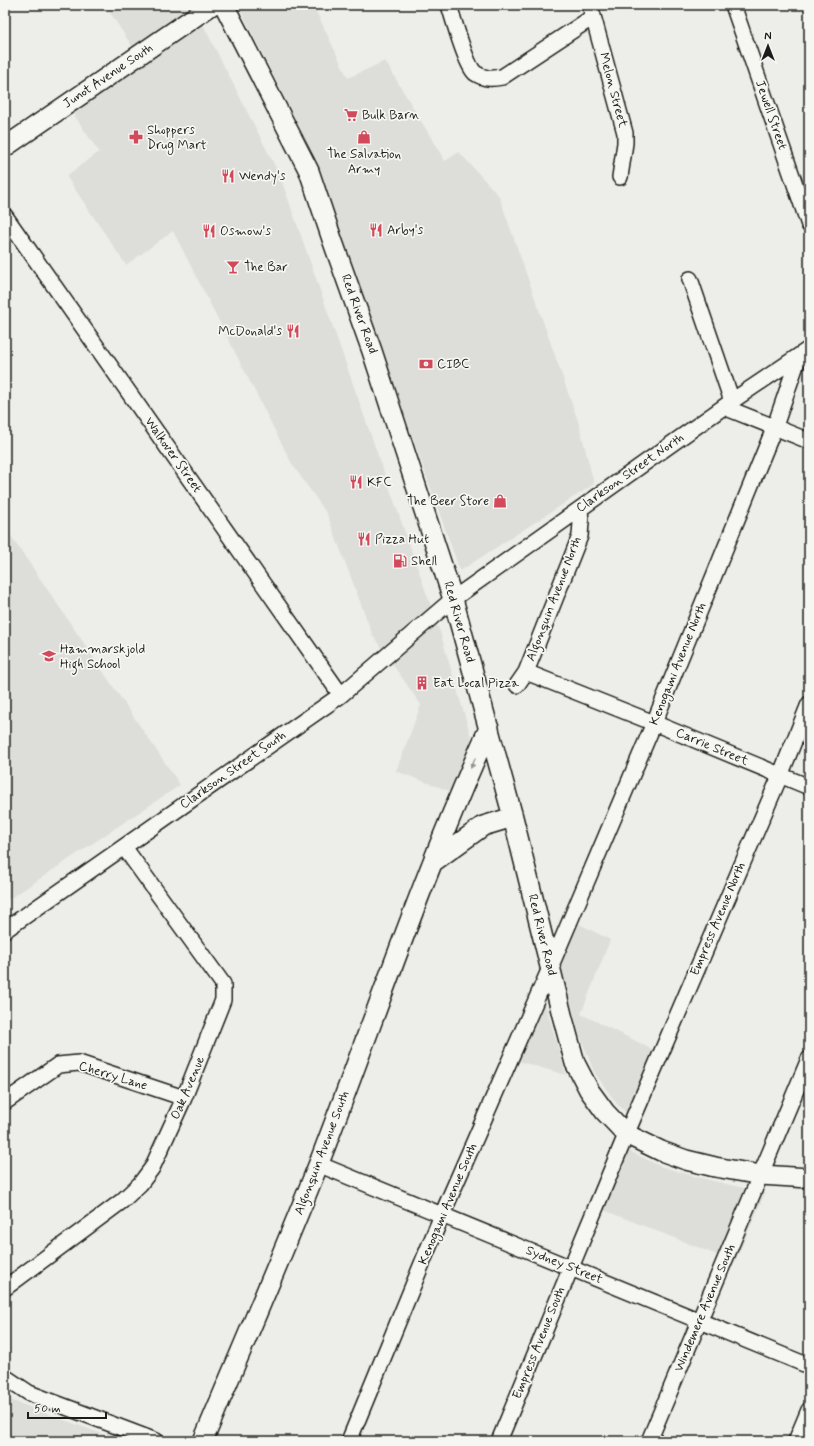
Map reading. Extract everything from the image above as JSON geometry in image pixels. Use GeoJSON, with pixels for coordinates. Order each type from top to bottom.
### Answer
{"type":"FeatureCollection","features":[{"type":"Feature","properties":{"kind":"main road","name":"Junot Avenue South"},"geometry":{"type":"LineString","coordinates":[[5,147],[212,5]]}},
{"type":"Feature","properties":{"kind":"main road","name":"Red River Road"},"geometry":{"type":"LineString","coordinates":[[224,5],[309,171],[372,351],[453,599],[490,728],[575,1063],[589,1090],[605,1112],[626,1134],[661,1151],[686,1160],[715,1167],[761,1175],[809,1178]]}},
{"type":"Feature","properties":{"kind":"main road","name":"Algonquin Avenue South"},"geometry":{"type":"LineString","coordinates":[[203,1441],[318,1164],[464,782],[490,728]]}},
{"type":"Feature","properties":{"kind":"main road"},"geometry":{"type":"LineString","coordinates":[[433,862],[483,826],[513,816]]}},
{"type":"Feature","properties":{"kind":"street"},"geometry":{"type":"LineString","coordinates":[[449,5],[464,52],[474,72],[488,79],[502,77],[591,11]]}},
{"type":"Feature","properties":{"kind":"street","name":"Jewell Street"},"geometry":{"type":"LineString","coordinates":[[733,5],[809,225]]}},
{"type":"Feature","properties":{"kind":"street","name":"Melon Street"},"geometry":{"type":"LineString","coordinates":[[591,11],[625,133],[620,177]]}},
{"type":"Feature","properties":{"kind":"street","name":"Walkover Street"},"geometry":{"type":"LineString","coordinates":[[5,216],[340,695]]}},
{"type":"Feature","properties":{"kind":"street"},"geometry":{"type":"LineString","coordinates":[[690,279],[728,404],[809,440]]}},
{"type":"Feature","properties":{"kind":"street","name":"Clarkson Street North"},"geometry":{"type":"LineString","coordinates":[[453,599],[728,404],[804,353]]}},
{"type":"Feature","properties":{"kind":"street","name":"Kenogami Avenue North"},"geometry":{"type":"LineString","coordinates":[[550,968],[654,723],[804,353]]}},
{"type":"Feature","properties":{"kind":"street","name":"Algonquin Avenue North"},"geometry":{"type":"LineString","coordinates":[[517,685],[526,672],[580,536],[580,509]]}},
{"type":"Feature","properties":{"kind":"street","name":"Clarkson Street South"},"geometry":{"type":"LineString","coordinates":[[5,930],[340,695],[453,599]]}},
{"type":"Feature","properties":{"kind":"street","name":"Carrie Street"},"geometry":{"type":"LineString","coordinates":[[526,672],[809,787]]}},
{"type":"Feature","properties":{"kind":"street","name":"Empress Avenue North"},"geometry":{"type":"LineString","coordinates":[[626,1134],[780,776],[809,704]]}},
{"type":"Feature","properties":{"kind":"street","name":"Oak Avenue"},"geometry":{"type":"LineString","coordinates":[[5,1288],[122,1201],[140,1184],[152,1168],[184,1098],[223,1000],[223,984],[124,847]]}},
{"type":"Feature","properties":{"kind":"street","name":"Kenogami Avenue South"},"geometry":{"type":"LineString","coordinates":[[349,1441],[442,1215],[550,968]]}},
{"type":"Feature","properties":{"kind":"street","name":"Windemere Avenue South"},"geometry":{"type":"LineString","coordinates":[[648,1441],[809,1059]]}},
{"type":"Feature","properties":{"kind":"street","name":"Cherry Lane"},"geometry":{"type":"LineString","coordinates":[[5,1102],[58,1065],[79,1063],[184,1098]]}},
{"type":"Feature","properties":{"kind":"street","name":"Empress Avenue South"},"geometry":{"type":"LineString","coordinates":[[499,1441],[626,1134]]}},
{"type":"Feature","properties":{"kind":"street","name":"Sydney Street"},"geometry":{"type":"LineString","coordinates":[[318,1164],[809,1366]]}},
{"type":"Feature","properties":{"kind":"street"},"geometry":{"type":"LineString","coordinates":[[5,1377],[29,1393],[156,1441]]}},
{"type":"Feature","properties":{"kind":"street"},"geometry":{"type":"LineString","coordinates":[[796,1441],[809,1410]]}},
{"type":"Feature","properties":{"kind":"shaded area"},"geometry":{"type":"Polygon","coordinates":[[[105,5],[193,5],[280,176],[440,632],[472,740],[452,792],[396,771],[421,705],[373,636],[327,514],[292,464],[173,231],[126,265],[66,176],[99,152],[70,109],[141,60],[105,5]]]}},
{"type":"Feature","properties":{"kind":"shaded area"},"geometry":{"type":"Polygon","coordinates":[[[238,5],[313,5],[348,78],[385,61],[445,161],[459,152],[499,196],[579,424],[594,484],[460,571],[312,153],[238,5]]]}},
{"type":"Feature","properties":{"kind":"shaded area","name":"Hammarskjold High School"},"geometry":{"type":"Polygon","coordinates":[[[5,527],[180,785],[5,902],[5,527]]]}},
{"type":"Feature","properties":{"kind":"shaded area"},"geometry":{"type":"Polygon","coordinates":[[[574,921],[610,940],[581,1014],[658,1052],[635,1121],[617,1104],[594,1072],[579,1033],[559,957],[574,921]]]}},
{"type":"Feature","properties":{"kind":"shaded area"},"geometry":{"type":"Polygon","coordinates":[[[545,1003],[566,1075],[518,1061],[545,1003]]]}},
{"type":"Feature","properties":{"kind":"shaded area"},"geometry":{"type":"Polygon","coordinates":[[[625,1149],[660,1166],[697,1177],[765,1193],[735,1262],[601,1209],[625,1149]]]}},
{"type":"Feature","properties":{"kind":"shaded area"},"geometry":{"type":"Polygon","coordinates":[[[5,1398],[121,1441],[5,1441],[5,1398]]]}},
{"type":"Feature","properties":{"kind":"place","name":"Bulk Barn"},"geometry":{"type":"Point","coordinates":[351,115]}},
{"type":"Feature","properties":{"kind":"place","name":"Shoppers Drug Mart"},"geometry":{"type":"Point","coordinates":[136,137]}},
{"type":"Feature","properties":{"kind":"place","name":"The Salvation Army"},"geometry":{"type":"Point","coordinates":[364,137]}},
{"type":"Feature","properties":{"kind":"place","name":"Wendy's"},"geometry":{"type":"Point","coordinates":[228,176]}},
{"type":"Feature","properties":{"kind":"place","name":"Arby's"},"geometry":{"type":"Point","coordinates":[376,230]}},
{"type":"Feature","properties":{"kind":"place","name":"Osmow's"},"geometry":{"type":"Point","coordinates":[209,231]}},
{"type":"Feature","properties":{"kind":"place","name":"The Bar"},"geometry":{"type":"Point","coordinates":[233,267]}},
{"type":"Feature","properties":{"kind":"place","name":"McDonald's"},"geometry":{"type":"Point","coordinates":[293,331]}},
{"type":"Feature","properties":{"kind":"place","name":"CIBC"},"geometry":{"type":"Point","coordinates":[426,364]}},
{"type":"Feature","properties":{"kind":"place","name":"KFC"},"geometry":{"type":"Point","coordinates":[356,482]}},
{"type":"Feature","properties":{"kind":"place","name":"The Beer Store"},"geometry":{"type":"Point","coordinates":[500,501]}},
{"type":"Feature","properties":{"kind":"place","name":"Pizza Hut"},"geometry":{"type":"Point","coordinates":[364,539]}},
{"type":"Feature","properties":{"kind":"place","name":"Shell"},"geometry":{"type":"Point","coordinates":[400,561]}},
{"type":"Feature","properties":{"kind":"place","name":"Hammarskjold High School"},"geometry":{"type":"Point","coordinates":[49,656]}},
{"type":"Feature","properties":{"kind":"place","name":"Eat Local Pizza"},"geometry":{"type":"Point","coordinates":[422,683]}}]}
